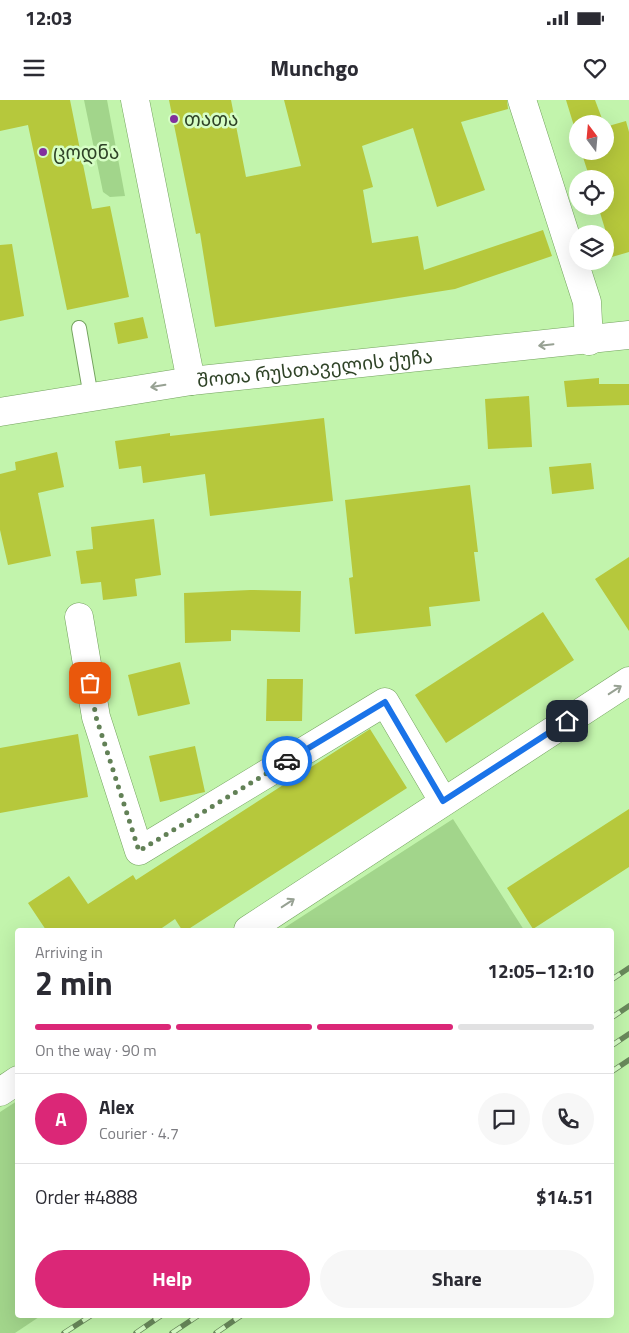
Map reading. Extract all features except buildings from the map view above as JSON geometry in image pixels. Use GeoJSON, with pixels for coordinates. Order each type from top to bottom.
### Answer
{"type":"FeatureCollection","features":[{"type":"Feature","properties":{"kind":"street"},"geometry":{"type":"LineString","coordinates":[[135,100],[192,381]]}},
{"type":"Feature","properties":{"kind":"street"},"geometry":{"type":"LineString","coordinates":[[522,100],[587,302],[589,340]]}},
{"type":"Feature","properties":{"kind":"street","name":"შოთა რუსთაველის ქუჩა"},"geometry":{"type":"LineString","coordinates":[[0,412],[192,381],[629,335]]}},
{"type":"Feature","properties":{"kind":"street"},"geometry":{"type":"LineString","coordinates":[[79,617],[96,717],[139,851],[385,702],[443,801]]}},
{"type":"Feature","properties":{"kind":"street"},"geometry":{"type":"LineString","coordinates":[[251,928],[629,681]]}},
{"type":"Feature","properties":{"kind":"street"},"geometry":{"type":"LineString","coordinates":[[0,1092],[15,1082]]}},
{"type":"Feature","properties":{"kind":"lane"},"geometry":{"type":"LineString","coordinates":[[78,328],[91,397]]}},
{"type":"Feature","properties":{"kind":"green space"},"geometry":{"type":"Polygon","coordinates":[[[84,100],[107,100],[125,196],[110,197],[103,192],[84,100]]]}},
{"type":"Feature","properties":{"kind":"green space"},"geometry":{"type":"Polygon","coordinates":[[[453,819],[523,928],[284,928],[453,819]]]}},
{"type":"Feature","properties":{"kind":"green space"},"geometry":{"type":"Polygon","coordinates":[[[15,1102],[15,1318],[38,1318],[15,1333],[0,1333],[0,1112],[15,1102]]]}},
{"type":"Feature","properties":{"kind":"railway"},"geometry":{"type":"LineString","coordinates":[[614,978],[629,968]]}},
{"type":"Feature","properties":{"kind":"railway"},"geometry":{"type":"LineString","coordinates":[[614,1016],[629,1006]]}},
{"type":"Feature","properties":{"kind":"railway"},"geometry":{"type":"LineString","coordinates":[[614,1044],[629,1034]]}},
{"type":"Feature","properties":{"kind":"railway"},"geometry":{"type":"LineString","coordinates":[[614,1070],[629,1060]]}},
{"type":"Feature","properties":{"kind":"railway"},"geometry":{"type":"LineString","coordinates":[[64,1333],[87,1318]]}},
{"type":"Feature","properties":{"kind":"railway"},"geometry":{"type":"LineString","coordinates":[[136,1333],[158,1318]]}},
{"type":"Feature","properties":{"kind":"railway"},"geometry":{"type":"LineString","coordinates":[[172,1333],[194,1318]]}},
{"type":"Feature","properties":{"kind":"railway"},"geometry":{"type":"LineString","coordinates":[[216,1333],[238,1318]]}},
{"type":"Feature","properties":{"kind":"way so far"},"geometry":{"type":"LineString","coordinates":[[90,683],[96,717],[139,851],[287,761]]}},
{"type":"Feature","properties":{"kind":"place","name":"თათა"},"geometry":{"type":"Point","coordinates":[174,119]}},
{"type":"Feature","properties":{"kind":"place","name":"ცოდნა"},"geometry":{"type":"Point","coordinates":[43,152]}},
{"type":"Feature","properties":{"kind":"route"},"geometry":{"type":"LineString","coordinates":[[287,761],[385,702],[443,801],[567,721]]}}]}
